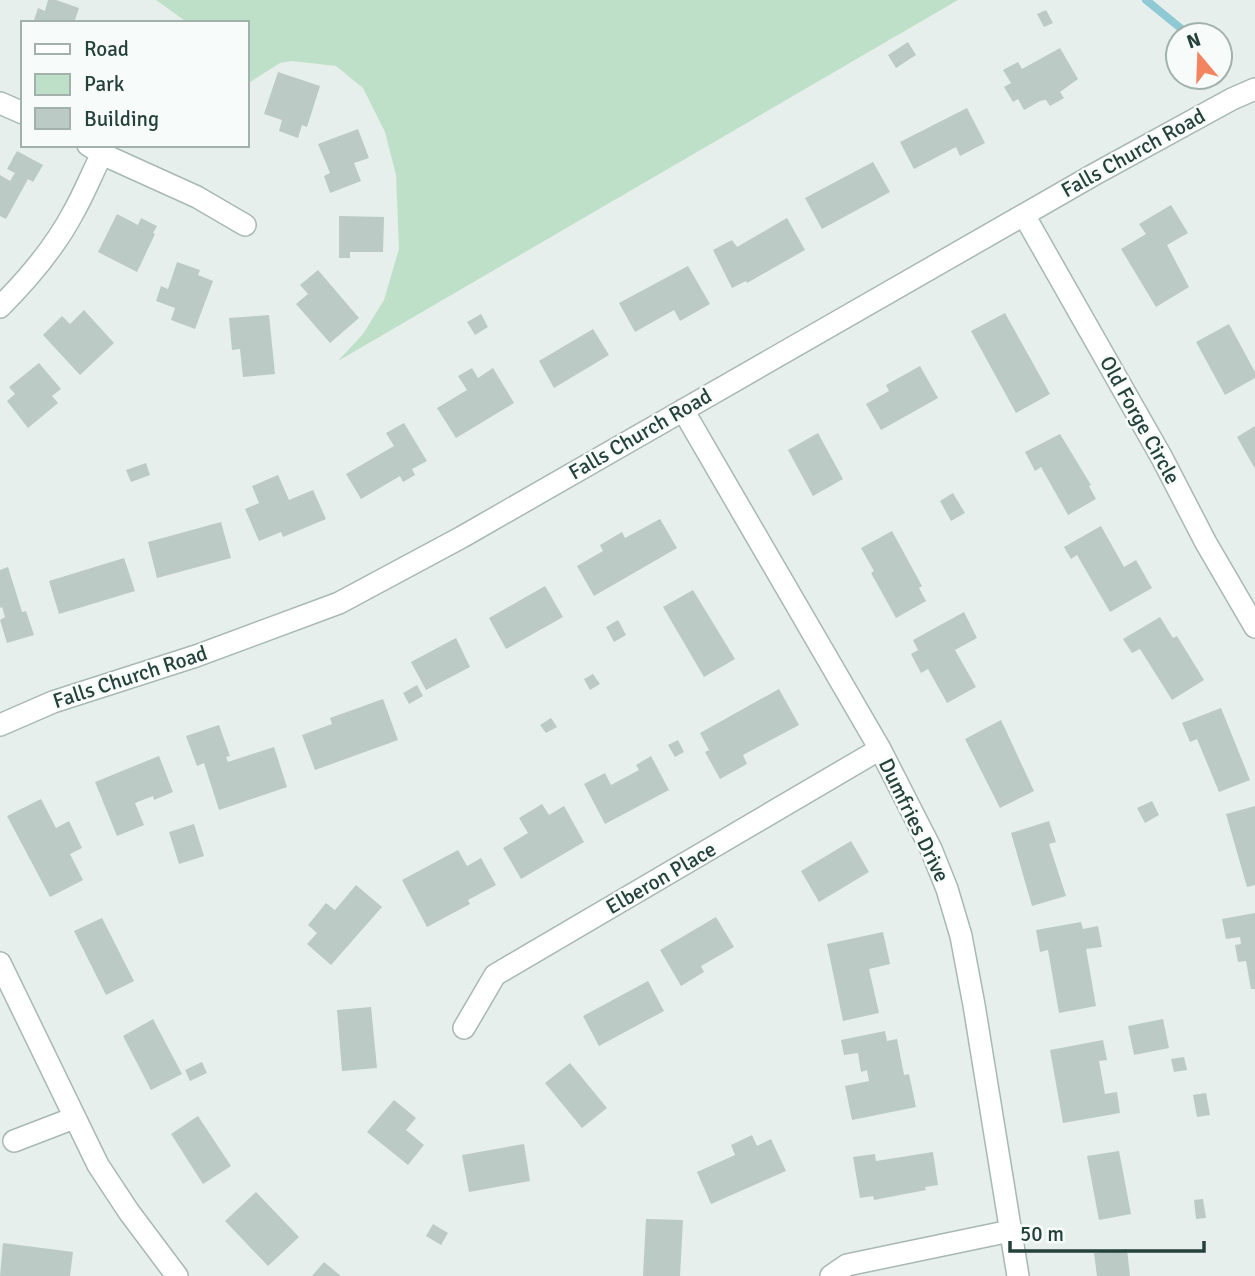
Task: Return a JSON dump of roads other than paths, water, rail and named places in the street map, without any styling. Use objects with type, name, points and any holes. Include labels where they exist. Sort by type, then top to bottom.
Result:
[{"type":"street","name":"Falls Church Road","points":[[0,725],[53,702],[196,656],[339,603],[462,537],[1189,121],[1255,89]]},
{"type":"street","points":[[0,103],[21,112]]},
{"type":"street","points":[[0,307],[17,290],[72,215],[95,150],[197,197],[245,225]]},
{"type":"street","name":"Old Forge Circle","points":[[1024,215],[1255,627]]},
{"type":"street","name":"Dumfries Drive","points":[[683,410],[880,750],[932,849],[961,936],[1018,1276]]},
{"type":"street","name":"Elberon Place","points":[[464,1028],[495,975],[880,750]]},
{"type":"street","points":[[0,962],[99,1165],[129,1212],[177,1276]]},
{"type":"street","points":[[14,1141],[74,1118]]},
{"type":"street","points":[[831,1276],[847,1265],[1010,1231]]},
{"type":"waterway","points":[[1146,0],[1172,21]]}]
